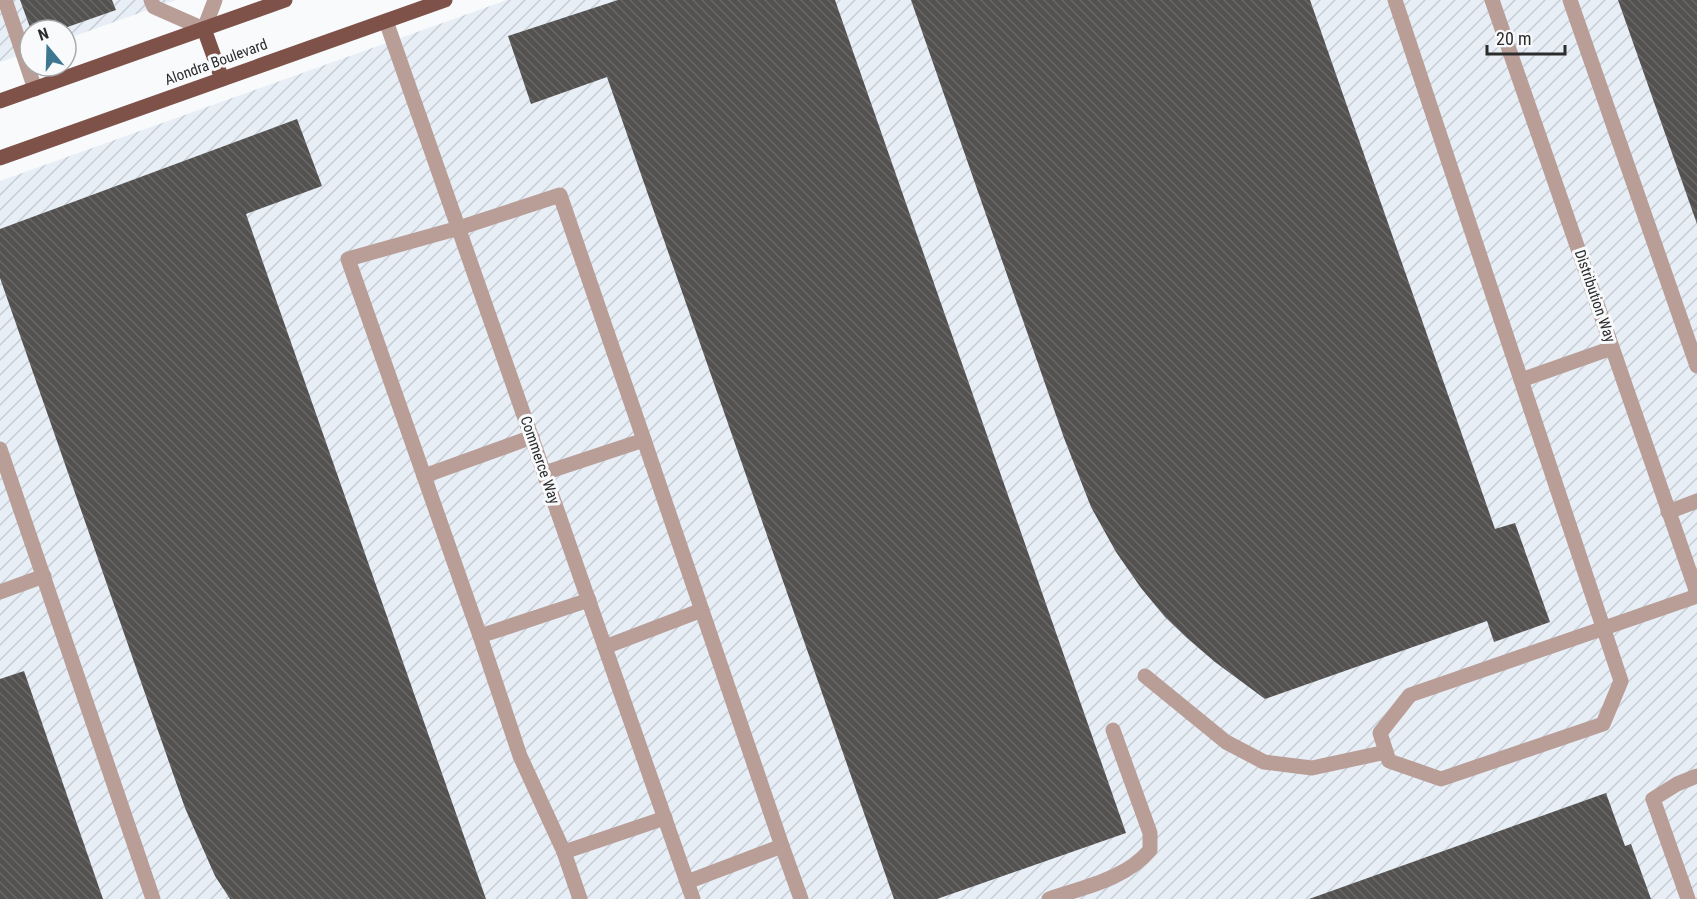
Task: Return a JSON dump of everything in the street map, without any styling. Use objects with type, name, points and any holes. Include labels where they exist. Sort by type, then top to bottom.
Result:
[{"type":"main road","points":[[0,101],[285,0]]},
{"type":"main road","name":"Alondra Boulevard","points":[[0,158],[445,0]]},
{"type":"main road","points":[[204,29],[222,79]]},
{"type":"street","points":[[4,0],[35,89]]},
{"type":"street","points":[[151,0],[154,7],[204,29],[214,0]]},
{"type":"street","points":[[1395,0],[1521,380],[1603,627],[1621,681],[1603,724],[1441,780],[1389,761],[1380,733],[1410,695],[1603,627],[1697,594]]},
{"type":"street","name":"Distribution Way","points":[[1492,0],[1697,594]]},
{"type":"street","points":[[1570,0],[1697,366]]},
{"type":"street","name":"Commerce Way","points":[[386,21],[693,899]]},
{"type":"street","points":[[580,899],[564,852],[520,756],[348,259],[459,228],[560,195],[801,899]]},
{"type":"street","points":[[1521,380],[1612,348]]},
{"type":"street","points":[[424,476],[532,437]]},
{"type":"street","points":[[544,473],[644,440]]},
{"type":"street","points":[[0,449],[153,899]]},
{"type":"street","points":[[1668,512],[1697,501]]},
{"type":"street","points":[[0,592],[44,576]]},
{"type":"street","points":[[480,636],[589,600]]},
{"type":"street","points":[[605,647],[702,610]]},
{"type":"street","points":[[1144,676],[1226,742],[1264,762],[1312,768],[1386,752]]},
{"type":"street","points":[[1049,899],[1125,872],[1150,850],[1149,833],[1113,730]]},
{"type":"street","points":[[1688,899],[1653,799],[1677,784],[1697,776]]},
{"type":"street","points":[[564,852],[665,818]]},
{"type":"street","points":[[687,882],[782,846]]},
{"type":"shaded area","points":[[0,0],[176,0],[78,35],[78,18],[18,18],[18,56],[0,62]]},
{"type":"shaded area","points":[[507,0],[1697,0],[1697,899],[0,899],[0,181]]},
{"type":"building","points":[[20,0],[112,0],[116,10],[78,23],[78,18],[27,18]]},
{"type":"building","points":[[618,0],[835,0],[1126,833],[937,899],[894,899],[607,77],[531,104],[508,36]]},
{"type":"building","points":[[911,0],[1310,0],[1495,529],[1515,523],[1550,622],[1494,642],[1487,621],[1265,699],[1215,662],[1165,617],[1116,552],[1091,507],[1064,438]]},
{"type":"building","points":[[1618,0],[1697,0],[1697,224]]},
{"type":"building","points":[[297,119],[322,186],[246,214],[486,899],[230,899],[215,876],[185,808],[0,278],[0,229]]},
{"type":"building","points":[[24,671],[103,899],[0,899],[0,679]]},
{"type":"building","points":[[1606,793],[1625,846],[1631,844],[1651,899],[1309,899]]}]
